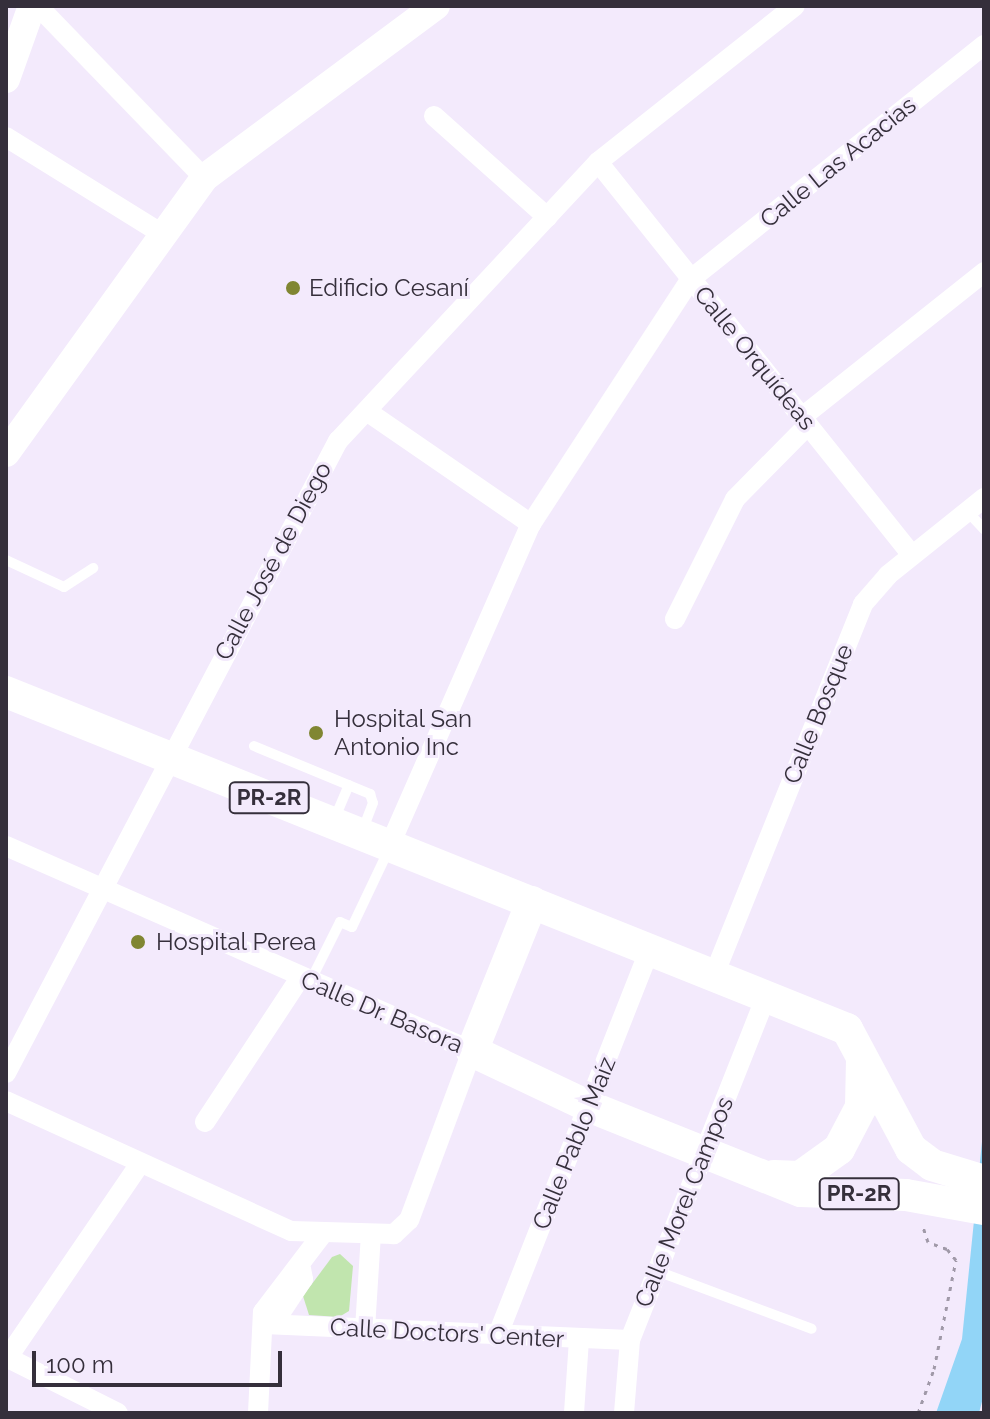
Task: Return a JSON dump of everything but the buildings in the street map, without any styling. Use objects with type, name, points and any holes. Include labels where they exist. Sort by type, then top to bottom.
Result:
[{"type":"main road","name":"PR-2R","points":[[6,692],[847,1029],[861,1047],[911,1149],[973,1193]]},
{"type":"main road","points":[[472,1051],[532,902]]},
{"type":"main road","points":[[758,1176],[800,1177],[839,1149],[861,1107],[861,1047]]},
{"type":"main road","name":"Calle Dr. Basora","points":[[472,1051],[588,1106],[758,1176]]},
{"type":"main road","name":"PR-2R","points":[[758,1176],[801,1191],[928,1199],[973,1193]]},
{"type":"street","points":[[6,79],[32,6]]},
{"type":"street","points":[[38,6],[204,178]]},
{"type":"street","points":[[6,453],[161,233],[204,178],[436,6]]},
{"type":"street","name":"Calle José de Diego","points":[[6,1073],[315,477],[338,441],[598,162],[795,6]]},
{"type":"street","name":"Calle Las Acacias","points":[[361,835],[531,524],[691,279],[984,45]]},
{"type":"street","points":[[434,116],[547,217]]},
{"type":"street","points":[[6,137],[161,233]]},
{"type":"street","name":"Calle Orquídeas","points":[[598,162],[911,554]]},
{"type":"street","points":[[675,619],[735,499],[805,421],[984,272]]},
{"type":"street","points":[[368,412],[531,524]]},
{"type":"street","name":"Calle Bosque","points":[[714,975],[863,604],[911,554],[984,498]]},
{"type":"street","name":"Calle Dr. Basora","points":[[6,846],[472,1051]]},
{"type":"street","name":"Calle Pablo Maíz","points":[[497,1337],[650,948]]},
{"type":"street","points":[[205,1122],[305,980]]},
{"type":"street","name":"Calle Morel Campos","points":[[624,1413],[630,1340],[766,996]]},
{"type":"street","points":[[6,1101],[139,1165],[282,1227],[321,1236],[394,1234],[409,1220],[472,1051]]},
{"type":"street","points":[[118,1413],[7,1358],[139,1165]]},
{"type":"street","points":[[365,1329],[371,1234]]},
{"type":"street","points":[[258,1413],[268,1324],[303,1279],[301,1269],[321,1236]]},
{"type":"street","name":"Calle Doctors' Center","points":[[268,1324],[497,1337],[630,1340]]},
{"type":"street","points":[[574,1413],[579,1339]]},
{"type":"lane","points":[[967,511],[984,529]]},
{"type":"lane","points":[[6,560],[64,587],[93,568]]},
{"type":"lane","points":[[254,746],[373,797],[361,835],[352,927],[340,922],[305,980]]},
{"type":"lane","points":[[349,785],[361,835]]},
{"type":"lane","points":[[657,1271],[812,1329]]},
{"type":"path","points":[[918,1413],[934,1369],[956,1260],[947,1249],[928,1242],[921,1230],[928,1199]]},
{"type":"green space","points":[[340,1254],[353,1266],[349,1311],[339,1317],[309,1315],[303,1296],[332,1257]]},
{"type":"water","points":[[984,1122],[984,1394],[979,1413],[936,1413],[962,1339]]},
{"type":"place","name":"Edificio Cesaní","points":[[293,288]]},
{"type":"place","name":"Hospital San Antonio Inc","points":[[316,733]]},
{"type":"place","name":"Hospital Perea","points":[[138,942]]}]
